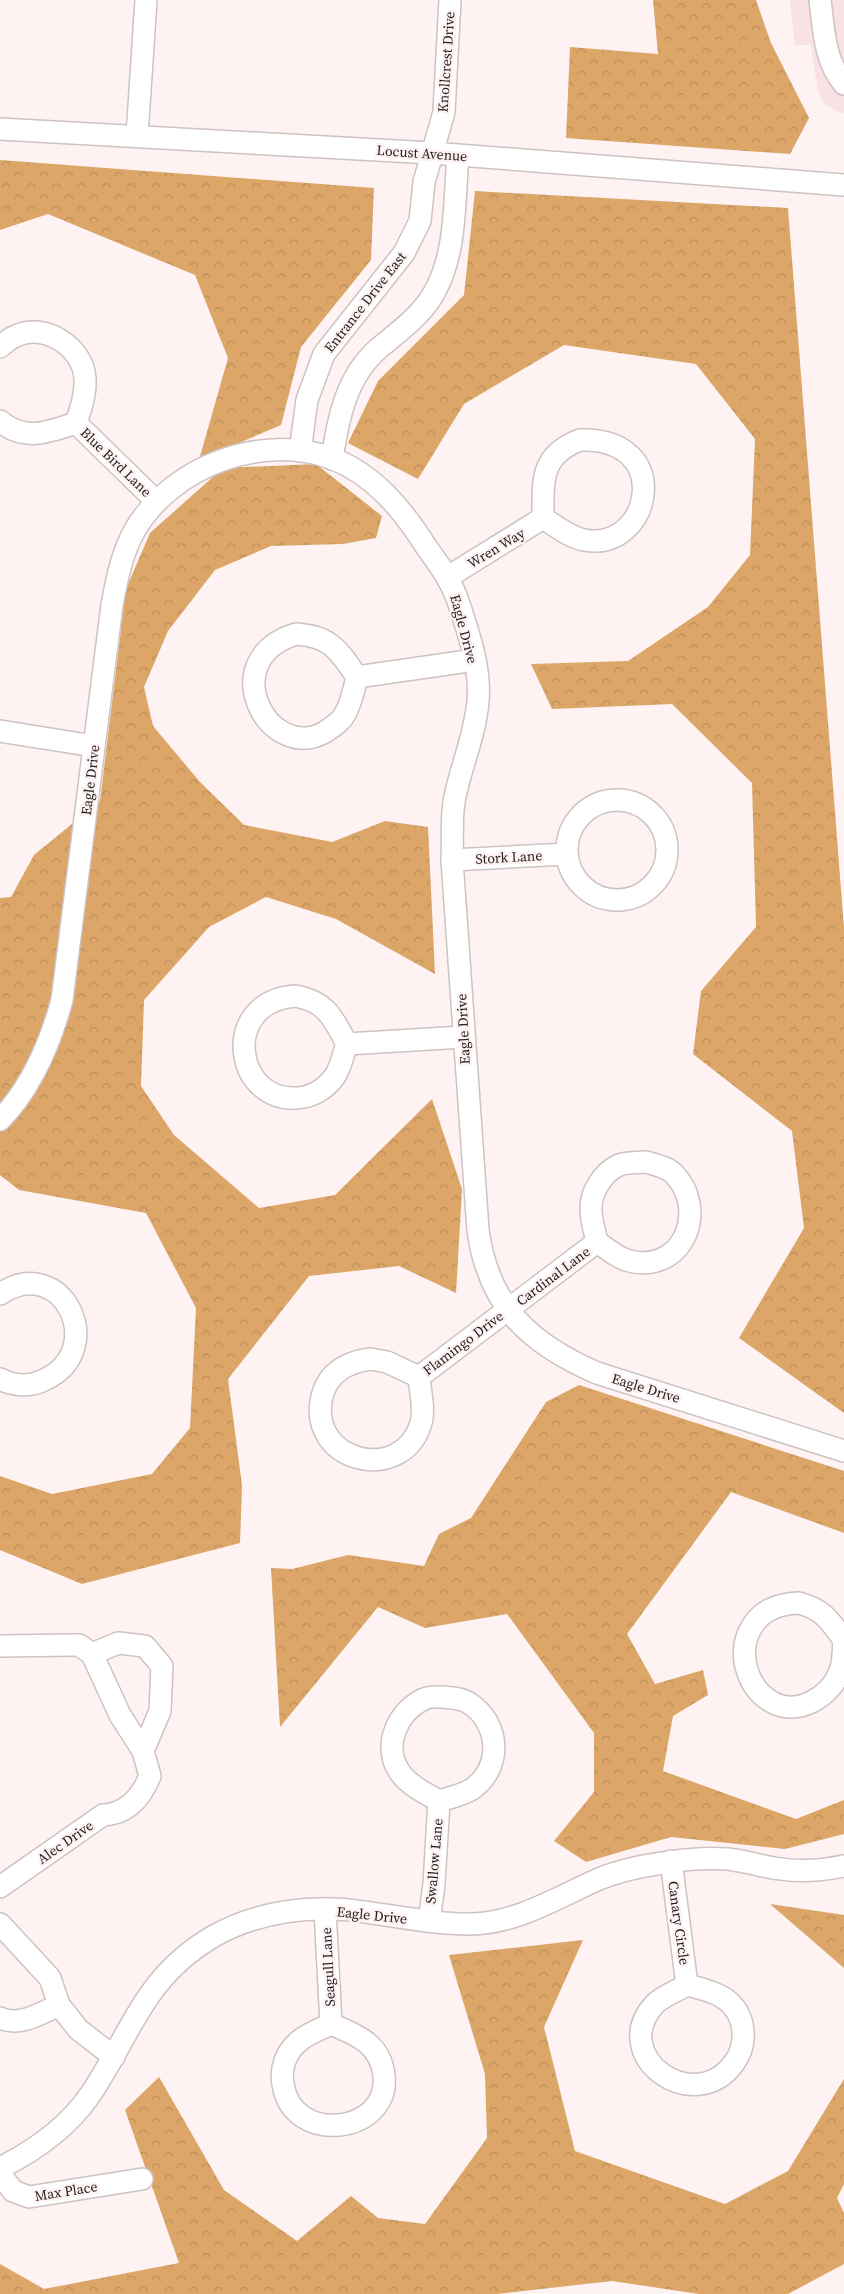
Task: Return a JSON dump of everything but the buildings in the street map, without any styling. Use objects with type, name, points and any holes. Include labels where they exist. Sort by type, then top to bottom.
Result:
[{"type":"street","points":[[137,136],[146,0]]},
{"type":"street","name":"Knollcrest Drive","points":[[432,154],[444,112],[450,0]]},
{"type":"street","points":[[820,0],[827,56],[835,73],[844,84]]},
{"type":"street","name":"Locust Avenue","points":[[0,129],[432,154],[844,185]]},
{"type":"street","name":"Entrance Drive East","points":[[300,451],[307,400],[317,369],[330,346],[404,253],[416,231],[420,221],[424,182],[432,154]]},
{"type":"street","points":[[332,458],[337,428],[345,399],[353,380],[376,350],[407,326],[427,303],[442,276],[450,247],[458,156]]},
{"type":"street","name":"Blue Bird Lane","points":[[0,347],[17,335],[39,333],[62,340],[74,349],[82,362],[85,376],[85,392],[76,423]]},
{"type":"street","name":"Blue Bird Lane","points":[[0,421],[13,430],[28,434],[41,434],[76,423]]},
{"type":"street","name":"Blue Bird Lane","points":[[76,423],[156,501]]},
{"type":"street","points":[[580,440],[598,440],[623,448],[634,459],[642,475],[645,492],[641,508],[625,529],[614,536],[596,540],[584,540],[569,535],[543,518],[543,478],[547,466],[567,445],[580,440]]},
{"type":"street","name":"Eagle Drive","points":[[0,1120],[21,1094],[42,1060],[62,1000],[118,570],[136,529],[156,501],[199,470],[223,459],[249,453],[300,451],[332,458],[377,486],[397,504],[448,577],[459,603],[475,660],[478,700],[473,732],[453,804],[452,860],[463,1037],[482,1258],[492,1286],[508,1310],[529,1332],[556,1354],[597,1373],[844,1451]]},
{"type":"street","name":"Wren Way","points":[[448,577],[543,518]]},
{"type":"street","points":[[296,634],[322,638],[336,648],[357,677],[345,714],[334,726],[320,734],[304,737],[283,733],[270,724],[260,710],[254,690],[254,677],[261,658],[273,644],[296,634]]},
{"type":"street","points":[[357,677],[475,660]]},
{"type":"street","points":[[0,731],[94,746]]},
{"type":"street","points":[[616,798],[644,806],[659,822],[666,838],[666,857],[661,873],[637,897],[623,900],[613,900],[597,896],[586,889],[579,883],[566,854],[575,823],[588,808],[601,801],[616,798]]},
{"type":"street","name":"Stork Lane","points":[[452,860],[566,854]]},
{"type":"street","points":[[296,996],[320,1004],[332,1015],[347,1044],[336,1075],[329,1083],[308,1096],[293,1099],[283,1098],[264,1088],[244,1062],[243,1050],[247,1027],[253,1015],[266,1004],[283,997],[296,996]]},
{"type":"street","points":[[347,1044],[463,1037]]},
{"type":"street","name":"Cardinal Lane","points":[[646,1162],[664,1167],[675,1174],[684,1190],[690,1210],[686,1238],[674,1252],[663,1258],[647,1262],[634,1262],[620,1258],[598,1242],[590,1210],[592,1198],[598,1184],[607,1173],[617,1166],[626,1163],[646,1162]]},
{"type":"street","name":"Cardinal Lane","points":[[508,1310],[598,1242]]},
{"type":"street","points":[[0,1294],[9,1287],[25,1284],[41,1285],[55,1291],[63,1297],[70,1310],[75,1322],[75,1334],[74,1350],[68,1364],[54,1376],[26,1385],[0,1379]]},
{"type":"street","name":"Flamingo Drive","points":[[419,1377],[508,1310]]},
{"type":"street","name":"Flamingo Drive","points":[[370,1359],[387,1362],[419,1377],[421,1423],[415,1437],[405,1449],[392,1457],[371,1460],[355,1458],[338,1448],[328,1437],[320,1421],[320,1406],[326,1386],[338,1370],[355,1361],[370,1359]]},
{"type":"street","points":[[799,1603],[814,1608],[827,1617],[844,1640],[841,1668],[838,1677],[828,1690],[806,1704],[790,1706],[772,1703],[752,1684],[748,1674],[743,1654],[746,1638],[752,1624],[767,1610],[782,1604],[799,1603]]},
{"type":"street","points":[[0,1646],[72,1645],[79,1646],[92,1654],[118,1643],[146,1646],[162,1666],[160,1711],[143,1751]]},
{"type":"street","name":"Alec Drive","points":[[0,1887],[103,1815],[118,1814],[141,1794],[150,1776],[143,1751],[120,1715],[92,1654]]},
{"type":"street","name":"Swallow Lane","points":[[443,1697],[468,1702],[479,1711],[494,1739],[495,1748],[492,1764],[484,1778],[472,1789],[439,1801],[407,1782],[398,1770],[393,1755],[392,1739],[399,1720],[407,1710],[426,1698],[443,1697]]},
{"type":"street","name":"Swallow Lane","points":[[429,1921],[434,1884],[439,1801]]},
{"type":"street","name":"Eagle Drive","points":[[0,2168],[34,2149],[64,2124],[88,2098],[114,2057],[136,2013],[148,1994],[172,1967],[197,1946],[231,1927],[272,1914],[325,1910],[364,1912],[429,1921],[473,1924],[516,1915],[550,1904],[621,1871],[671,1861],[727,1859],[790,1870],[844,1866]]},
{"type":"street","name":"Canary Circle","points":[[671,1861],[687,1985]]},
{"type":"street","name":"Seagull Lane","points":[[325,1910],[331,2024]]},
{"type":"street","points":[[0,1924],[50,1978],[59,2005],[79,2030],[114,2057]]},
{"type":"street","name":"Canary Circle","points":[[687,1985],[716,1992],[730,2002],[740,2017],[744,2034],[738,2057],[729,2070],[708,2083],[697,2085],[682,2084],[656,2071],[646,2057],[642,2045],[643,2029],[648,2014],[655,2004],[687,1985]]},
{"type":"street","points":[[0,2018],[12,2021],[33,2018],[59,2005]]},
{"type":"street","name":"Seagull Lane","points":[[331,2024],[362,2037],[370,2043],[378,2053],[384,2068],[385,2081],[380,2100],[364,2116],[344,2125],[328,2126],[313,2123],[291,2107],[284,2092],[282,2078],[287,2056],[298,2042],[331,2024]]},
{"type":"street","name":"Max Place","points":[[0,2174],[13,2191],[29,2197],[142,2179]]},
{"type":"shaded area","points":[[790,0],[844,0],[844,113],[838,112],[825,104],[818,92],[811,45],[795,45]]},
{"type":"green space","points":[[653,0],[756,0],[771,43],[809,118],[790,154],[566,138],[570,47],[658,54]]},
{"type":"green space","points":[[0,160],[374,188],[371,260],[301,347],[281,425],[199,460],[228,358],[195,275],[48,214],[0,230]]},
{"type":"green space","points":[[475,191],[788,208],[844,928],[844,1413],[739,1338],[804,1228],[792,1131],[693,1054],[701,991],[756,927],[752,783],[672,704],[552,709],[531,664],[628,661],[708,607],[750,555],[755,439],[696,364],[564,345],[464,404],[418,479],[348,443],[378,381],[464,295]]},
{"type":"green space","points":[[316,464],[382,516],[376,538],[343,544],[271,546],[215,570],[168,631],[144,687],[153,726],[200,782],[244,825],[332,842],[385,821],[428,827],[435,974],[336,919],[266,897],[209,927],[144,1000],[141,1086],[174,1135],[259,1208],[335,1195],[432,1099],[462,1189],[456,1293],[399,1266],[309,1276],[228,1379],[242,1485],[240,1543],[82,1584],[0,1550],[0,1476],[52,1494],[152,1474],[190,1428],[196,1308],[146,1213],[19,1190],[0,1175],[0,898],[11,897],[34,855],[100,801],[126,589],[150,533],[223,468]]},
{"type":"green space","points":[[579,1385],[844,1471],[844,1533],[731,1492],[627,1634],[655,1684],[703,1670],[708,1695],[673,1716],[663,1771],[796,1819],[844,1800],[844,1834],[785,1849],[671,1837],[586,1862],[554,1841],[594,1792],[594,1733],[507,1614],[425,1628],[378,1607],[280,1727],[271,1568],[292,1569],[348,1555],[424,1566],[439,1534],[471,1518],[546,1402]]},
{"type":"green space","points":[[770,1904],[844,1915],[844,1968]]},
{"type":"green space","points":[[583,1940],[544,2027],[575,2151],[725,2204],[788,2171],[844,2079],[844,2184],[837,2198],[844,2213],[844,2264],[788,2294],[699,2294],[612,2281],[497,2294],[0,2294],[0,2264],[44,2289],[179,2263],[125,2110],[159,2077],[224,2190],[297,2241],[351,2196],[378,2218],[425,2224],[487,2138],[485,2074],[449,1955]]}]
